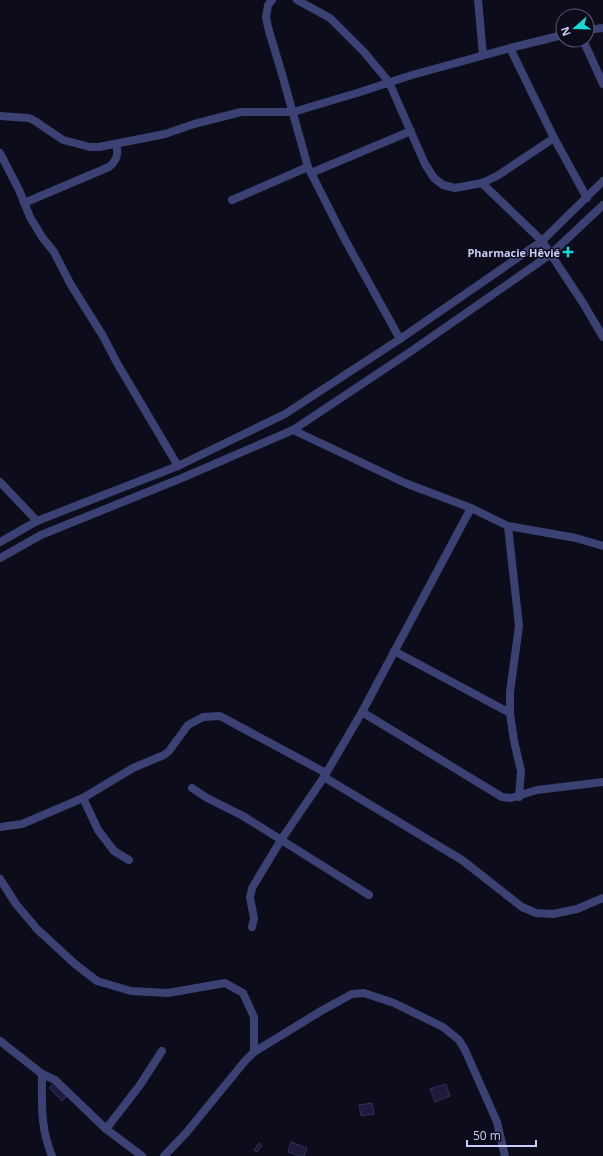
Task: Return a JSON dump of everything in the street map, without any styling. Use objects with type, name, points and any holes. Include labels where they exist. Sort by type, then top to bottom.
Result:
[{"type":"street","points":[[272,0],[268,5],[266,18],[309,170],[342,236],[400,339]]},
{"type":"street","points":[[297,0],[330,18],[364,52],[389,82],[425,164],[434,178],[443,184],[455,188],[482,183],[497,176],[554,138]]},
{"type":"street","points":[[478,0],[483,55]]},
{"type":"street","points":[[0,116],[28,118],[63,140],[90,147],[99,147],[165,134],[194,124],[241,112],[293,112],[483,55],[555,37]]},
{"type":"street","points":[[510,48],[554,138],[587,198]]},
{"type":"street","points":[[587,48],[603,84]]},
{"type":"street","points":[[232,200],[411,131]]},
{"type":"street","points":[[24,203],[109,167],[115,162],[118,156],[116,144]]},
{"type":"street","points":[[0,153],[7,165],[30,217],[42,237],[54,252],[71,285],[103,336],[117,363],[178,466]]},
{"type":"street","points":[[0,542],[37,521],[178,466],[285,414],[400,339],[542,241],[603,181]]},
{"type":"street","points":[[482,183],[542,241],[583,303],[603,337]]},
{"type":"street","points":[[0,558],[41,535],[182,478],[293,430],[410,352],[551,254],[603,205]]},
{"type":"street","points":[[293,430],[405,483],[471,508],[508,526],[576,538],[603,546]]},
{"type":"street","points":[[0,482],[37,521]]},
{"type":"street","points":[[252,927],[254,918],[250,898],[252,888],[281,840],[325,775],[362,712],[471,508]]},
{"type":"street","points":[[508,526],[519,626],[510,692],[510,713],[514,741],[521,771],[519,797]]},
{"type":"street","points":[[394,651],[510,713]]},
{"type":"street","points":[[362,712],[502,796],[511,798],[519,797],[537,790],[603,782]]},
{"type":"street","points":[[0,827],[22,824],[82,798],[133,768],[164,755],[169,751],[188,725],[203,717],[220,716],[325,775],[462,860],[522,907],[536,913],[552,914],[577,909],[603,898]]},
{"type":"street","points":[[192,788],[281,840],[369,895]]},
{"type":"street","points":[[82,798],[98,830],[114,851],[129,860]]},
{"type":"street","points":[[0,879],[16,904],[37,929],[75,964],[97,981],[131,991],[168,993],[225,983],[243,993],[254,1017],[254,1052]]},
{"type":"street","points":[[164,1156],[186,1133],[254,1052],[352,994],[364,992],[394,1003],[443,1027],[459,1040],[466,1050],[497,1122],[505,1156]]},
{"type":"street","points":[[0,1042],[42,1074],[54,1080],[106,1129],[142,1156]]},
{"type":"street","points":[[106,1129],[140,1085],[162,1051]]},
{"type":"street","points":[[42,1074],[43,1124],[47,1143],[52,1156]]},
{"type":"building","points":[[55,1082],[68,1095],[62,1101],[49,1088]]},
{"type":"building","points":[[446,1084],[450,1096],[435,1102],[430,1089]]},
{"type":"building","points":[[372,1103],[374,1114],[361,1116],[359,1105]]},
{"type":"building","points":[[291,1142],[307,1148],[304,1156],[288,1152]]},
{"type":"building","points":[[259,1143],[262,1146],[257,1152],[254,1150]]},
{"type":"place","name":"Pharmacie Hêvié","points":[[568,252]]}]
